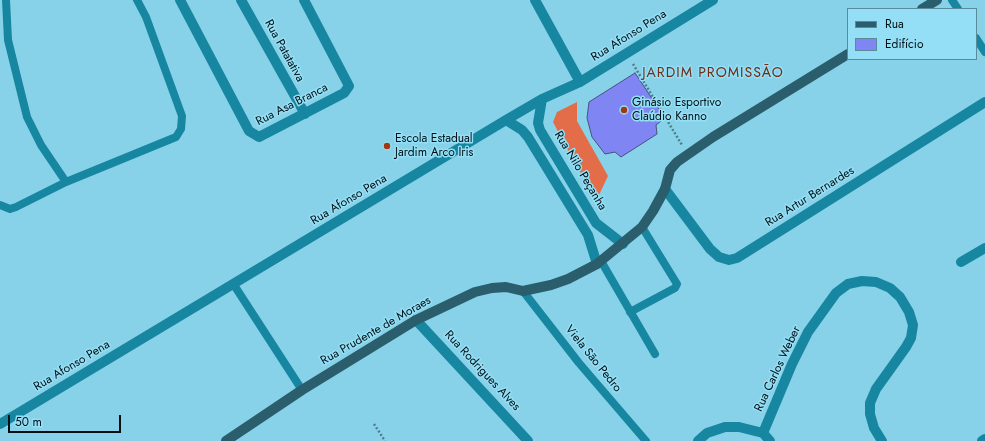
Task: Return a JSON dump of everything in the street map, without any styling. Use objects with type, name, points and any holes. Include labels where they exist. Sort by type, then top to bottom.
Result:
[{"type":"street","name":"Rua Asa Branca","points":[[180,0],[248,131],[259,137],[344,93],[349,86],[304,0]]},
{"type":"street","name":"Rua Patatativa","points":[[241,0],[305,114]]},
{"type":"street","points":[[535,0],[580,82]]},
{"type":"street","name":"Rua Afonso Pena","points":[[0,424],[234,285],[506,120],[542,99],[580,82],[713,0]]},
{"type":"street","points":[[924,8],[936,0]]},
{"type":"street","name":"Rua Prudente de Moraes","points":[[226,441],[302,390],[416,320],[475,292],[492,288],[506,287],[524,291],[568,279],[599,262],[642,227],[665,189],[670,170],[677,162],[687,154],[847,55]]},
{"type":"street","name":"Rua Nilo Peçanha","points":[[542,99],[538,123],[540,130],[596,223],[623,244]]},
{"type":"street","name":"Rua Artur Bernardes","points":[[665,189],[710,249],[720,257],[729,260],[737,258],[985,102]]},
{"type":"street","points":[[506,120],[522,130],[528,137],[588,235],[599,262]]},
{"type":"street","points":[[961,262],[985,248]]},
{"type":"street","name":"Rua Carlos Weber","points":[[763,433],[792,364],[808,332],[836,292],[848,284],[862,281],[876,282],[890,288],[900,297],[909,312],[913,325],[911,338],[876,389],[870,403],[870,414],[874,428],[882,441]]},
{"type":"street","name":"Rua Rodrigues Alves","points":[[416,320],[528,441]]},
{"type":"street","points":[[698,441],[707,432],[725,427],[739,427],[763,433],[770,441]]},
{"type":"lane","points":[[6,0],[8,40],[27,117],[41,145],[66,182]]},
{"type":"lane","points":[[0,205],[10,209],[16,207],[66,182],[168,142],[176,137],[181,129],[182,116],[146,17],[137,0]]},
{"type":"lane","points":[[977,40],[985,52]]},
{"type":"lane","points":[[630,312],[675,288],[677,284],[642,227]]},
{"type":"lane","points":[[599,262],[655,354]]},
{"type":"lane","points":[[234,285],[302,390]]},
{"type":"lane","name":"Viela São Pedro","points":[[524,291],[579,363],[646,441]]},
{"type":"path","points":[[627,53],[687,154]]},
{"type":"path","points":[[374,424],[385,441]]},
{"type":"shaded area","points":[[577,102],[577,121],[608,176],[598,197],[578,169],[553,122],[557,112]]},
{"type":"building","name":"Ginásio Esportivo Claúdio Kanno","points":[[635,73],[665,118],[656,125],[657,134],[621,157],[615,152],[605,154],[592,137],[587,118],[589,102]]},
{"type":"place","name":"Ginásio Esportivo Claúdio Kanno","points":[[624,110]]},
{"type":"place","name":"Escola Estadual Jardim Arco Iris","points":[[387,146]]},
{"type":"district","name":"JARDIM PROMISSÃO","points":[[713,74]]}]
